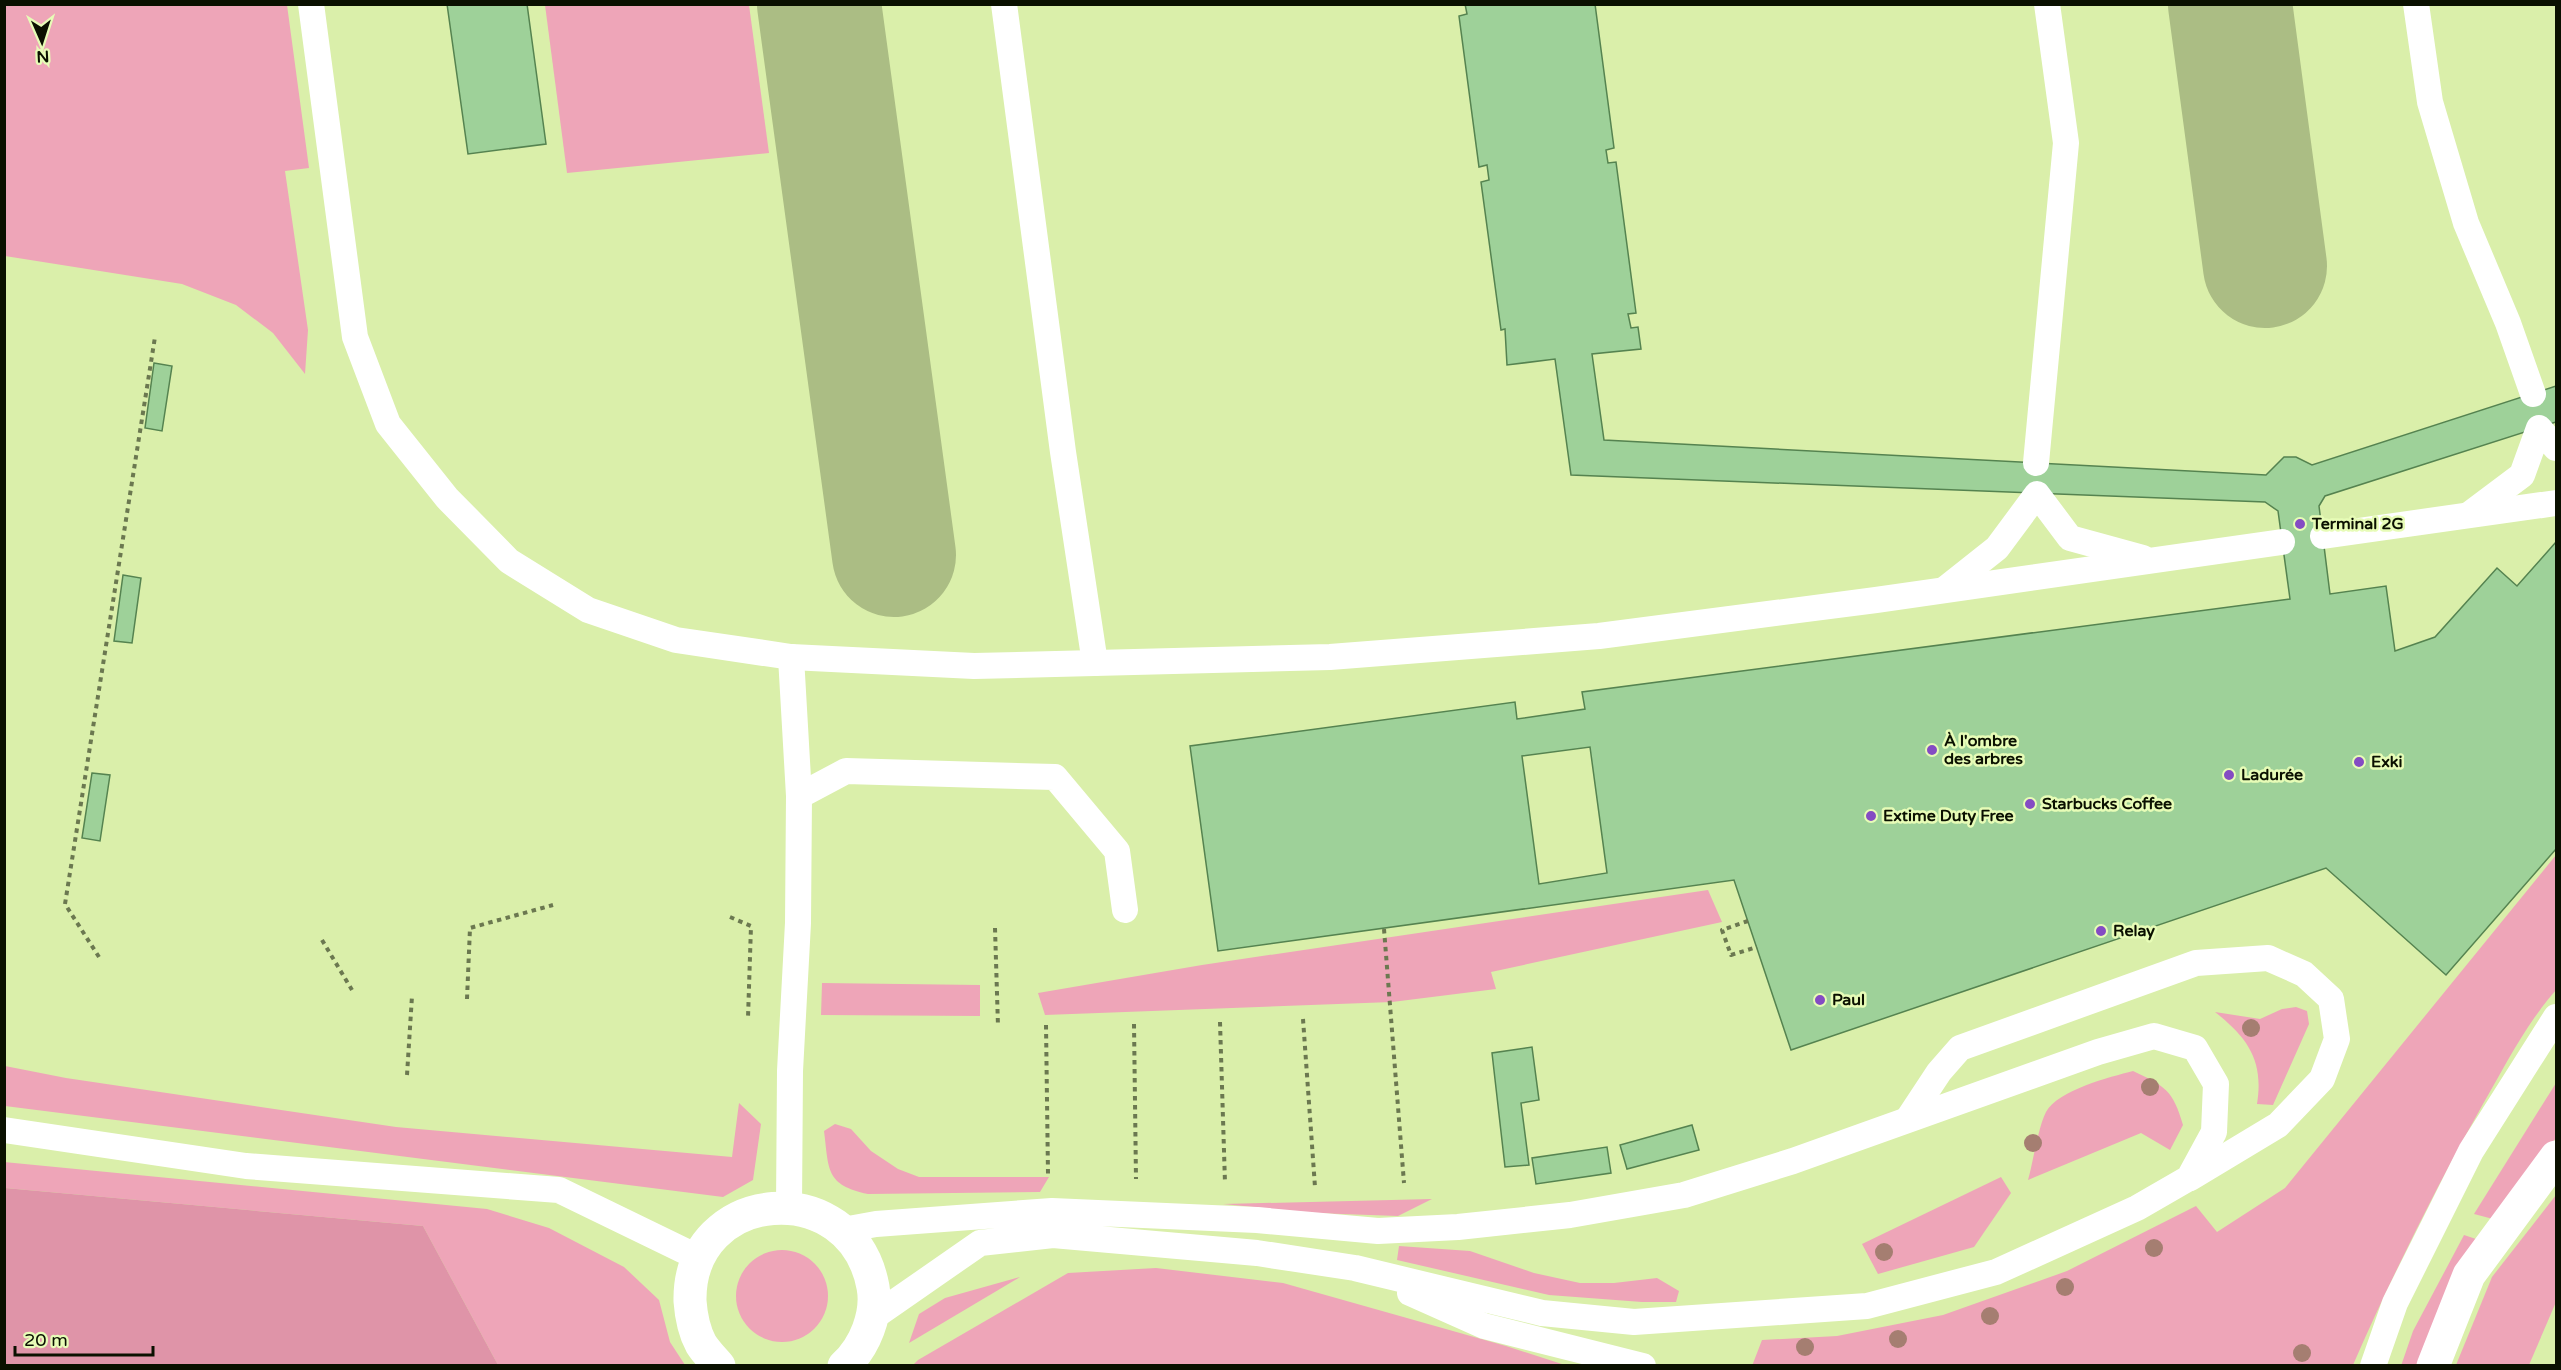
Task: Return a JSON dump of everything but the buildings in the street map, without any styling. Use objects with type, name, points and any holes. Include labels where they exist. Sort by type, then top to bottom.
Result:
[{"type":"street","points":[[2433,1365],[2469,1275],[2556,1156]]},
{"type":"street","points":[[719,1365],[701,1344],[691,1316],[690,1286],[699,1258],[714,1235],[736,1218],[761,1209],[789,1206],[818,1214],[843,1230],[859,1248],[869,1269],[874,1293],[872,1318],[863,1342],[844,1365]]},
{"type":"lane","points":[[311,4],[355,337],[387,424],[447,498],[509,561],[588,610],[676,640],[791,657],[974,666],[1330,657],[1599,636],[2282,542]]},
{"type":"lane","points":[[1004,4],[1063,452],[1095,663]]},
{"type":"lane","points":[[2036,463],[2066,143],[2047,4]]},
{"type":"lane","points":[[2416,4],[2430,102],[2466,223],[2508,322],[2533,394]]},
{"type":"lane","points":[[2467,516],[2522,475],[2539,428],[2556,448]]},
{"type":"lane","points":[[1944,590],[1997,548],[2037,494],[2070,538],[2153,561]]},
{"type":"lane","points":[[2323,536],[2556,503]]},
{"type":"lane","points":[[789,1206],[790,1071],[798,923],[799,796],[791,657]]},
{"type":"lane","points":[[799,796],[846,771],[1055,777],[1116,850],[1125,910]]},
{"type":"lane","points":[[872,1318],[980,1244],[1053,1235],[1257,1253],[1355,1268],[1542,1312],[1634,1322],[1867,1305],[1996,1272],[2137,1208],[2278,1125],[2322,1079],[2337,1039],[2331,999],[2304,974],[2268,958],[2196,963],[1960,1048],[1939,1072],[1908,1119]]},
{"type":"lane","points":[[2373,1365],[2394,1303],[2471,1151],[2556,1017]]},
{"type":"lane","points":[[843,1230],[876,1224],[1052,1211],[1257,1220],[1378,1231],[1458,1227],[1570,1215],[1684,1195],[1793,1161],[2098,1052],[2154,1036],[2195,1048],[2216,1084],[2214,1132],[2189,1178]]},
{"type":"lane","points":[[4,1130],[246,1166],[559,1190],[699,1258]]},
{"type":"lane","points":[[1355,1268],[1484,1326],[1642,1365]]},
{"type":"path","points":[[99,957],[65,904],[155,337]]},
{"type":"path","points":[[467,999],[470,928],[553,906]]},
{"type":"path","points":[[730,917],[751,926],[748,1018]]},
{"type":"path","points":[[1748,921],[1722,930],[1731,955],[1757,947]]},
{"type":"path","points":[[995,928],[998,1026]]},
{"type":"path","points":[[1384,929],[1404,1184]]},
{"type":"path","points":[[322,940],[352,990]]},
{"type":"path","points":[[407,1075],[412,996]]},
{"type":"path","points":[[1303,1019],[1315,1187]]},
{"type":"path","points":[[1220,1022],[1226,1191]]},
{"type":"path","points":[[1134,1024],[1136,1181]]},
{"type":"path","points":[[1046,1025],[1048,1161],[1052,1211]]},
{"type":"shaded area","points":[[4,5],[287,5],[309,168],[285,171],[308,330],[305,374],[273,333],[236,305],[182,284],[5,256]]},
{"type":"shaded area","points":[[545,5],[749,5],[769,153],[567,173]]},
{"type":"shaded area","points":[[2556,855],[2556,990],[2517,1045],[2465,1136],[2415,1233],[2353,1365],[1752,1366],[1762,1340],[1837,1336],[1943,1315],[2067,1271],[2196,1206],[2217,1232],[2285,1188]]},
{"type":"shaded area","points":[[1708,890],[1722,922],[1491,972],[1496,989],[1392,1002],[1045,1015],[1038,993],[1202,965]]},
{"type":"shaded area","points":[[822,983],[980,985],[980,1016],[821,1015]]},
{"type":"shaded area","points":[[2296,1007],[2307,1011],[2309,1024],[2273,1105],[2257,1104],[2258,1075],[2251,1052],[2236,1031],[2215,1012],[2260,1019],[2282,1009]]},
{"type":"shaded area","points":[[5,1066],[66,1078],[396,1127],[732,1157],[739,1103],[761,1124],[753,1180],[723,1197],[5,1106]]},
{"type":"shaded area","points":[[2133,1071],[2160,1085],[2171,1096],[2175,1104],[2183,1125],[2170,1150],[2141,1133],[2028,1180],[2041,1127],[2046,1112],[2052,1104],[2061,1097],[2085,1086]]},
{"type":"shaded area","points":[[2556,1083],[2556,1138],[2493,1219],[2474,1214]]},
{"type":"shaded area","points":[[835,1124],[851,1129],[871,1151],[898,1169],[919,1177],[1049,1177],[1040,1192],[868,1194],[844,1186],[836,1180],[832,1173],[824,1131]]},
{"type":"shaded area","points":[[4,1162],[487,1209],[549,1228],[624,1267],[659,1300],[670,1342],[685,1365],[498,1365],[423,1226],[5,1188]]},
{"type":"shaded area","points":[[2001,1177],[2011,1193],[1974,1247],[1878,1274],[1862,1244]]},
{"type":"shaded area","points":[[5,1188],[423,1226],[498,1365],[5,1365]]},
{"type":"shaded area","points":[[2556,1195],[2556,1302],[2529,1365],[2456,1365],[2492,1277]]},
{"type":"shaded area","points":[[1432,1199],[1398,1216],[1314,1213],[1223,1204]]},
{"type":"shaded area","points":[[2464,1235],[2479,1240],[2416,1365],[2401,1366],[2413,1331]]},
{"type":"shaded area","points":[[1399,1246],[1470,1251],[1534,1273],[1580,1283],[1614,1283],[1657,1278],[1679,1291],[1676,1302],[1642,1302],[1549,1295],[1397,1260]]},
{"type":"shaded area","points":[[782,1250],[800,1253],[815,1263],[825,1278],[828,1296],[825,1314],[815,1329],[800,1339],[782,1342],[764,1339],[749,1329],[739,1314],[736,1296],[739,1278],[749,1263],[764,1253]]},
{"type":"shaded area","points":[[1156,1268],[1283,1283],[1565,1365],[913,1365],[1068,1273]]},
{"type":"shaded area","points":[[1020,1277],[909,1343],[919,1314],[945,1298]]},
{"type":"taxiway","points":[[819,4],[894,555]]},
{"type":"taxiway","points":[[2230,4],[2265,266]]},
{"type":"place","name":"Terminal 2G","points":[[2300,524]]},
{"type":"place","name":"À l'ombre des arbres","points":[[1932,750]]},
{"type":"place","name":"Exki","points":[[2359,762]]},
{"type":"place","name":"Ladurée","points":[[2229,775]]},
{"type":"place","name":"Starbucks Coffee","points":[[2030,804]]},
{"type":"place","name":"Extime Duty Free","points":[[1871,816]]},
{"type":"place","name":"Relay","points":[[2101,931]]},
{"type":"place","name":"Paul","points":[[1820,1000]]}]
